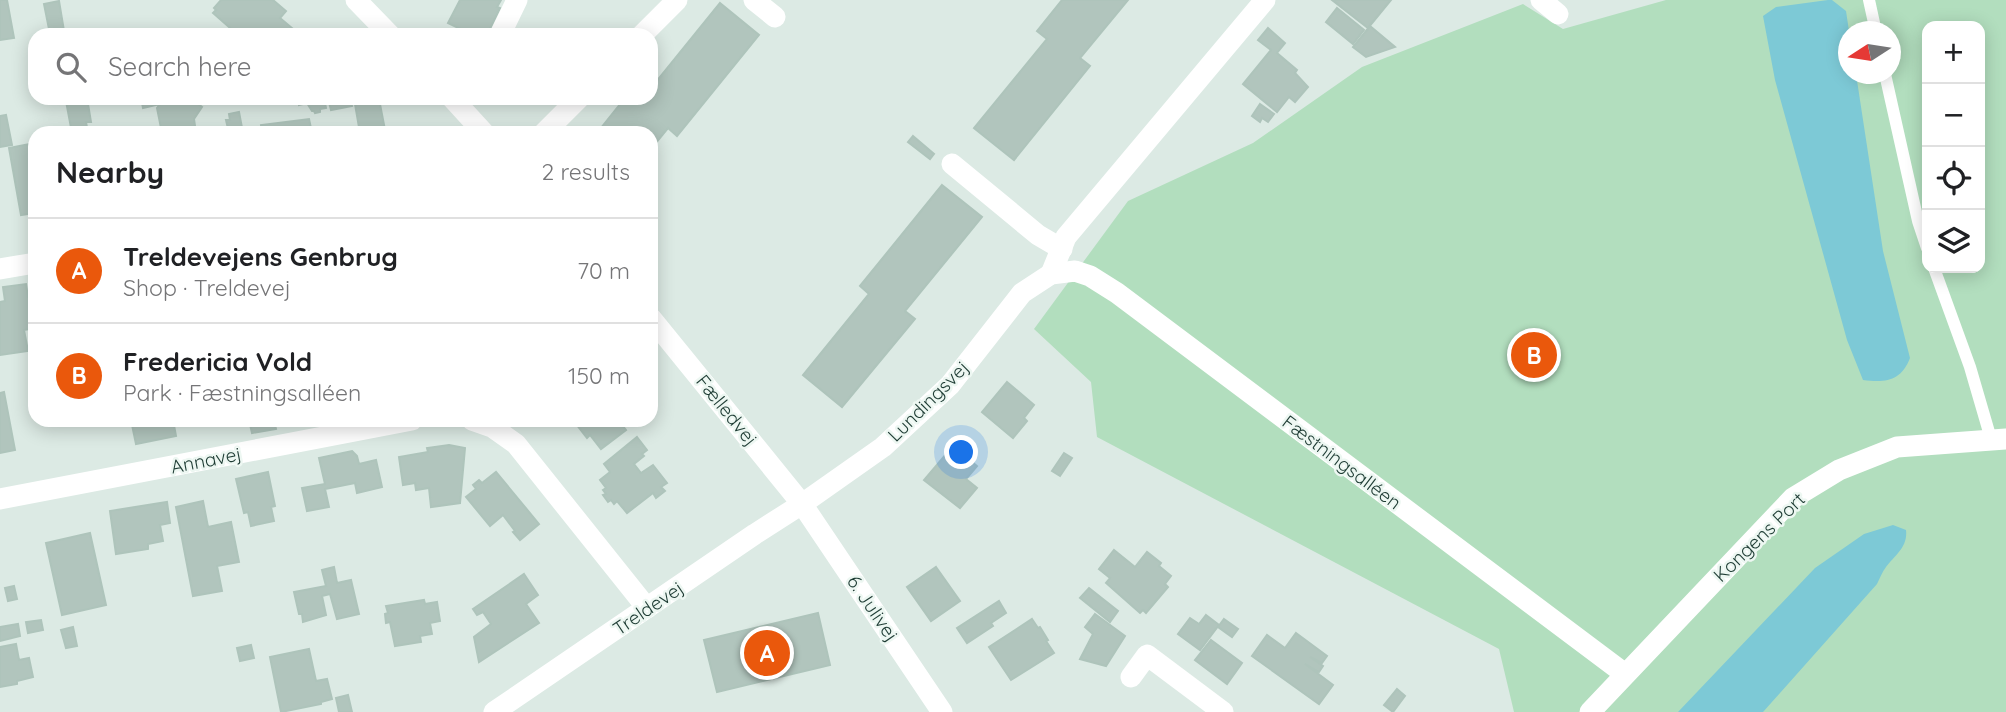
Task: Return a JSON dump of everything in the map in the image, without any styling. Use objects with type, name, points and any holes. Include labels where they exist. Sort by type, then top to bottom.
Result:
[{"type":"street","points":[[503,28],[517,0]]},
{"type":"street","points":[[649,28],[677,0]]},
{"type":"street","points":[[754,0],[775,17]]},
{"type":"street","points":[[1051,274],[1066,237],[1265,0]]},
{"type":"street","points":[[1541,0],[1558,14]]},
{"type":"street","points":[[361,2],[384,28]]},
{"type":"street","points":[[462,105],[479,126]]},
{"type":"street","points":[[551,126],[572,105]]},
{"type":"street","points":[[951,164],[1038,235],[1062,249]]},
{"type":"street","points":[[0,269],[28,264]]},
{"type":"street","name":"Fæstningsalléen","points":[[1051,274],[1075,271],[1090,276],[1117,293],[1625,674]]},
{"type":"street","name":"Lundingsvej","points":[[802,504],[883,447],[950,385],[1022,293],[1051,274]]},
{"type":"street","name":"Fælledvej","points":[[658,327],[802,504]]},
{"type":"street","name":"Annavej","points":[[0,499],[375,427]]},
{"type":"street","points":[[492,427],[516,444],[647,608]]},
{"type":"street","name":"Kongens Port","points":[[1590,712],[1793,498],[1839,470],[1897,447],[1998,439]]},
{"type":"street","name":"Treldevej","points":[[494,712],[802,504]]},
{"type":"street","name":"6. Julivej","points":[[802,504],[942,712]]},
{"type":"street","points":[[1131,677],[1147,655],[1223,712]]},
{"type":"lane","points":[[1869,0],[1874,21]]},
{"type":"lane","points":[[1887,84],[1922,233]]},
{"type":"lane","points":[[1936,273],[1998,439]]},
{"type":"green space","points":[[1666,0],[2006,0],[2006,712],[1514,712],[1499,649],[1097,437],[1091,382],[1034,329],[1128,201],[1253,143],[1362,67],[1523,4],[1563,29]]},
{"type":"water","points":[[1832,0],[1846,11],[1848,21],[1838,21],[1838,84],[1858,84],[1883,251],[1910,358],[1902,372],[1892,379],[1863,380],[1847,340],[1775,80],[1763,16],[1776,7]]},
{"type":"water","points":[[1893,525],[1906,530],[1905,541],[1877,584],[1763,712],[1678,712],[1815,568],[1864,534]]},
{"type":"building","points":[[0,0],[7,0],[14,38],[0,40]]},
{"type":"building","points":[[221,0],[273,0],[286,11],[280,18],[292,28],[230,28],[213,13],[216,10],[214,8]]},
{"type":"building","points":[[460,0],[501,0],[490,28],[458,28],[448,23]]},
{"type":"building","points":[[1062,0],[1128,0],[1080,58],[1090,66],[1014,160],[974,128],[1047,39],[1037,31]]},
{"type":"building","points":[[1332,0],[1391,0],[1368,28]]},
{"type":"building","points":[[59,1],[64,28],[49,28],[44,4]]},
{"type":"building","points":[[720,3],[759,35],[677,136],[668,128],[658,140],[658,126],[603,126],[619,105],[658,105],[658,79]]},
{"type":"building","points":[[1337,8],[1364,30],[1353,44],[1326,22]]},
{"type":"building","points":[[1370,26],[1395,47],[1366,57],[1353,47]]},
{"type":"building","points":[[1268,28],[1285,43],[1277,53],[1297,70],[1295,73],[1308,87],[1295,102],[1289,97],[1277,112],[1243,84],[1271,50],[1258,40]]},
{"type":"building","points":[[1260,104],[1274,114],[1268,122],[1262,118],[1260,122],[1252,116]]},
{"type":"building","points":[[67,105],[88,105],[91,122],[86,122],[87,126],[71,126]]},
{"type":"building","points":[[159,105],[202,107],[194,119],[195,126],[161,126],[157,108]]},
{"type":"building","points":[[308,105],[325,105],[326,108],[320,109],[320,112],[312,111]]},
{"type":"building","points":[[330,105],[352,106],[331,110]]},
{"type":"building","points":[[355,105],[380,105],[384,126],[359,126]]},
{"type":"building","points":[[239,112],[242,126],[227,126],[226,120],[230,120],[229,114]]},
{"type":"building","points":[[6,115],[12,145],[0,147],[0,116]]},
{"type":"building","points":[[309,119],[310,126],[261,126]]},
{"type":"building","points":[[913,136],[934,154],[930,159],[908,142]]},
{"type":"building","points":[[28,144],[28,214],[21,215],[9,148]]},
{"type":"building","points":[[942,185],[982,217],[905,311],[915,319],[842,407],[803,375],[869,294],[860,286]]},
{"type":"building","points":[[26,284],[28,329],[24,330],[28,351],[0,355],[0,302],[5,301],[3,287]]},
{"type":"building","points":[[1007,382],[1034,405],[1024,418],[1027,421],[1013,438],[982,412]]},
{"type":"building","points":[[4,392],[15,450],[0,453],[0,393]]},
{"type":"building","points":[[132,427],[174,427],[176,436],[136,444]]},
{"type":"building","points":[[251,427],[276,429],[252,433]]},
{"type":"building","points":[[578,427],[624,427],[626,430],[601,449],[590,435],[587,438]]},
{"type":"building","points":[[637,437],[647,450],[634,464],[641,473],[653,465],[667,483],[661,487],[665,491],[656,498],[653,493],[627,513],[617,501],[614,504],[611,500],[608,502],[603,495],[606,494],[603,490],[606,488],[600,480],[610,472],[604,464]]},
{"type":"building","points":[[449,445],[465,448],[460,503],[431,507],[429,488],[416,490],[415,483],[403,485],[399,457],[428,452],[427,448]]},
{"type":"building","points":[[953,446],[977,466],[966,479],[977,488],[960,508],[924,480]]},
{"type":"building","points":[[352,451],[359,464],[376,460],[382,487],[357,493],[355,483],[325,489],[329,507],[307,511],[302,488],[325,484],[319,458]]},
{"type":"building","points":[[1064,453],[1072,458],[1060,476],[1052,471]]},
{"type":"building","points":[[268,472],[275,506],[271,507],[274,521],[251,526],[248,512],[244,513],[236,479]]},
{"type":"building","points":[[496,472],[539,524],[520,540],[503,515],[490,526],[466,497],[476,489],[473,485],[479,480],[482,483]]},
{"type":"building","points":[[203,501],[208,527],[231,522],[239,562],[217,566],[222,591],[193,596],[176,507]]},
{"type":"building","points":[[167,502],[170,523],[160,525],[163,541],[148,544],[148,549],[116,554],[110,511]]},
{"type":"building","points":[[90,533],[106,605],[62,615],[46,543]]},
{"type":"building","points":[[1114,550],[1135,567],[1147,552],[1161,563],[1159,566],[1171,576],[1165,584],[1168,587],[1146,613],[1143,610],[1140,613],[1106,583],[1110,578],[1099,569]]},
{"type":"building","points":[[334,567],[337,583],[351,580],[359,614],[337,619],[330,594],[322,596],[326,615],[303,622],[294,592],[326,586],[322,570]]},
{"type":"building","points":[[936,567],[960,601],[931,621],[907,587]]},
{"type":"building","points":[[524,574],[538,595],[526,604],[539,623],[479,662],[474,637],[491,624],[483,612],[477,615],[473,609]]},
{"type":"building","points":[[14,586],[17,599],[8,601],[5,588]]},
{"type":"building","points":[[1089,588],[1118,611],[1110,622],[1080,598]]},
{"type":"building","points":[[424,600],[425,604],[437,602],[440,621],[430,623],[432,634],[420,636],[421,642],[395,646],[390,622],[386,623],[386,606]]},
{"type":"building","points":[[999,601],[1006,613],[991,623],[993,626],[967,643],[957,628]]},
{"type":"building","points":[[818,613],[830,665],[717,692],[704,640]]},
{"type":"building","points":[[1095,614],[1125,636],[1106,666],[1080,659],[1093,634],[1085,627]]},
{"type":"building","points":[[1206,615],[1219,625],[1200,650],[1178,634],[1190,618],[1199,624]]},
{"type":"building","points":[[1032,619],[1038,628],[1040,627],[1054,653],[1011,680],[989,647]]},
{"type":"building","points":[[1224,619],[1238,629],[1232,637],[1218,627]]},
{"type":"building","points":[[41,620],[43,630],[28,633],[26,622]]},
{"type":"building","points":[[18,624],[20,636],[0,641],[0,627]]},
{"type":"building","points":[[73,627],[77,646],[66,648],[61,630]]},
{"type":"building","points":[[1296,633],[1327,656],[1322,663],[1310,657],[1323,666],[1319,672],[1305,664],[1333,685],[1319,704],[1252,656],[1267,635],[1285,648]]},
{"type":"building","points":[[1211,640],[1242,663],[1227,684],[1195,660]]},
{"type":"building","points":[[16,644],[19,660],[29,658],[33,677],[0,687],[0,647]]},
{"type":"building","points":[[251,645],[254,658],[240,661],[237,648]]},
{"type":"building","points":[[309,649],[316,681],[327,679],[332,699],[321,704],[281,712],[270,657]]},
{"type":"building","points":[[1397,689],[1405,696],[1393,712],[1384,705]]},
{"type":"building","points":[[348,695],[352,712],[339,712],[336,698]]},
{"type":"place","name":"Fredericia Vold","points":[[1534,355]]},
{"type":"place","name":"Treldevejens Genbrug","points":[[767,653]]}]
